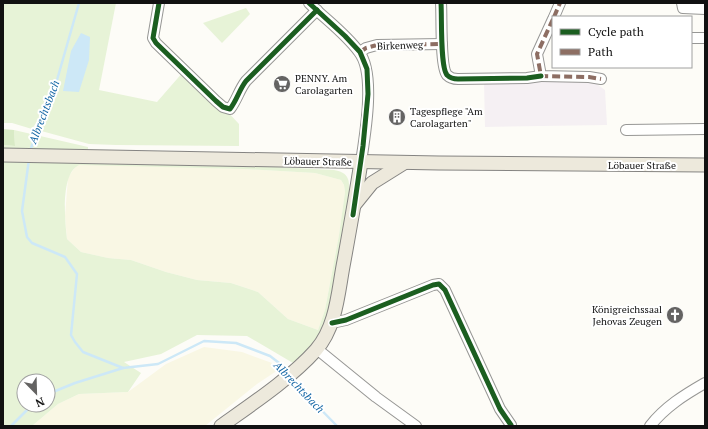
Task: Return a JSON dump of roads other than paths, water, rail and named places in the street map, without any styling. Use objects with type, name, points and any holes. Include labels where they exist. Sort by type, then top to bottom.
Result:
[{"type":"main road","name":"Löbauer Straße","points":[[3,155],[405,163],[705,165]]},
{"type":"main road","points":[[221,426],[296,369],[317,349],[325,337],[332,323],[355,204],[361,162]]},
{"type":"main road","points":[[355,204],[372,183],[405,163]]},
{"type":"street","points":[[159,3],[153,38],[156,43],[216,101],[223,107],[230,108],[235,103],[240,89],[246,81],[317,10]]},
{"type":"street","points":[[309,3],[360,52],[368,69],[369,86],[361,162]]},
{"type":"street","points":[[441,3],[444,70],[446,74],[454,79],[527,78],[541,76],[590,77],[601,79]]},
{"type":"street","points":[[555,16],[560,3]]},
{"type":"street","points":[[683,9],[705,9]]},
{"type":"street","points":[[541,76],[537,54],[552,22]]},
{"type":"street","points":[[692,38],[705,38]]},
{"type":"street","name":"Birkenweg","points":[[360,52],[366,48],[377,45],[442,44]]},
{"type":"street","points":[[626,130],[705,129]]},
{"type":"street","points":[[332,323],[346,320],[433,284],[439,284],[445,290],[500,409],[511,425]]},
{"type":"street","points":[[317,349],[376,397],[416,426]]},
{"type":"street","points":[[650,426],[672,403],[705,383]]},
{"type":"water","points":[[81,33],[90,37],[89,60],[79,92],[63,91],[71,51]]},
{"type":"waterway","name":"Albrechtsbach","points":[[30,152],[55,87],[79,3]]},
{"type":"waterway","name":"Albrechtsbach","points":[[29,159],[22,211],[27,237],[32,243],[65,257],[77,274],[71,335],[83,352],[123,368],[158,364],[204,341],[236,343],[270,356],[283,366],[287,372]]},
{"type":"waterway","points":[[56,391],[75,383],[123,368]]},
{"type":"waterway","name":"Albrechtsbach","points":[[292,379],[337,426]]},
{"type":"waterway","points":[[11,426],[24,413]]},
{"type":"place","name":"PENNY. Am Carolagarten","points":[[282,84]]},
{"type":"place","name":"Tagespflege \"Am Carolagarten\"","points":[[397,117]]},
{"type":"place","name":"Königreichssaal Jehovas Zeugen","points":[[675,315]]}]
